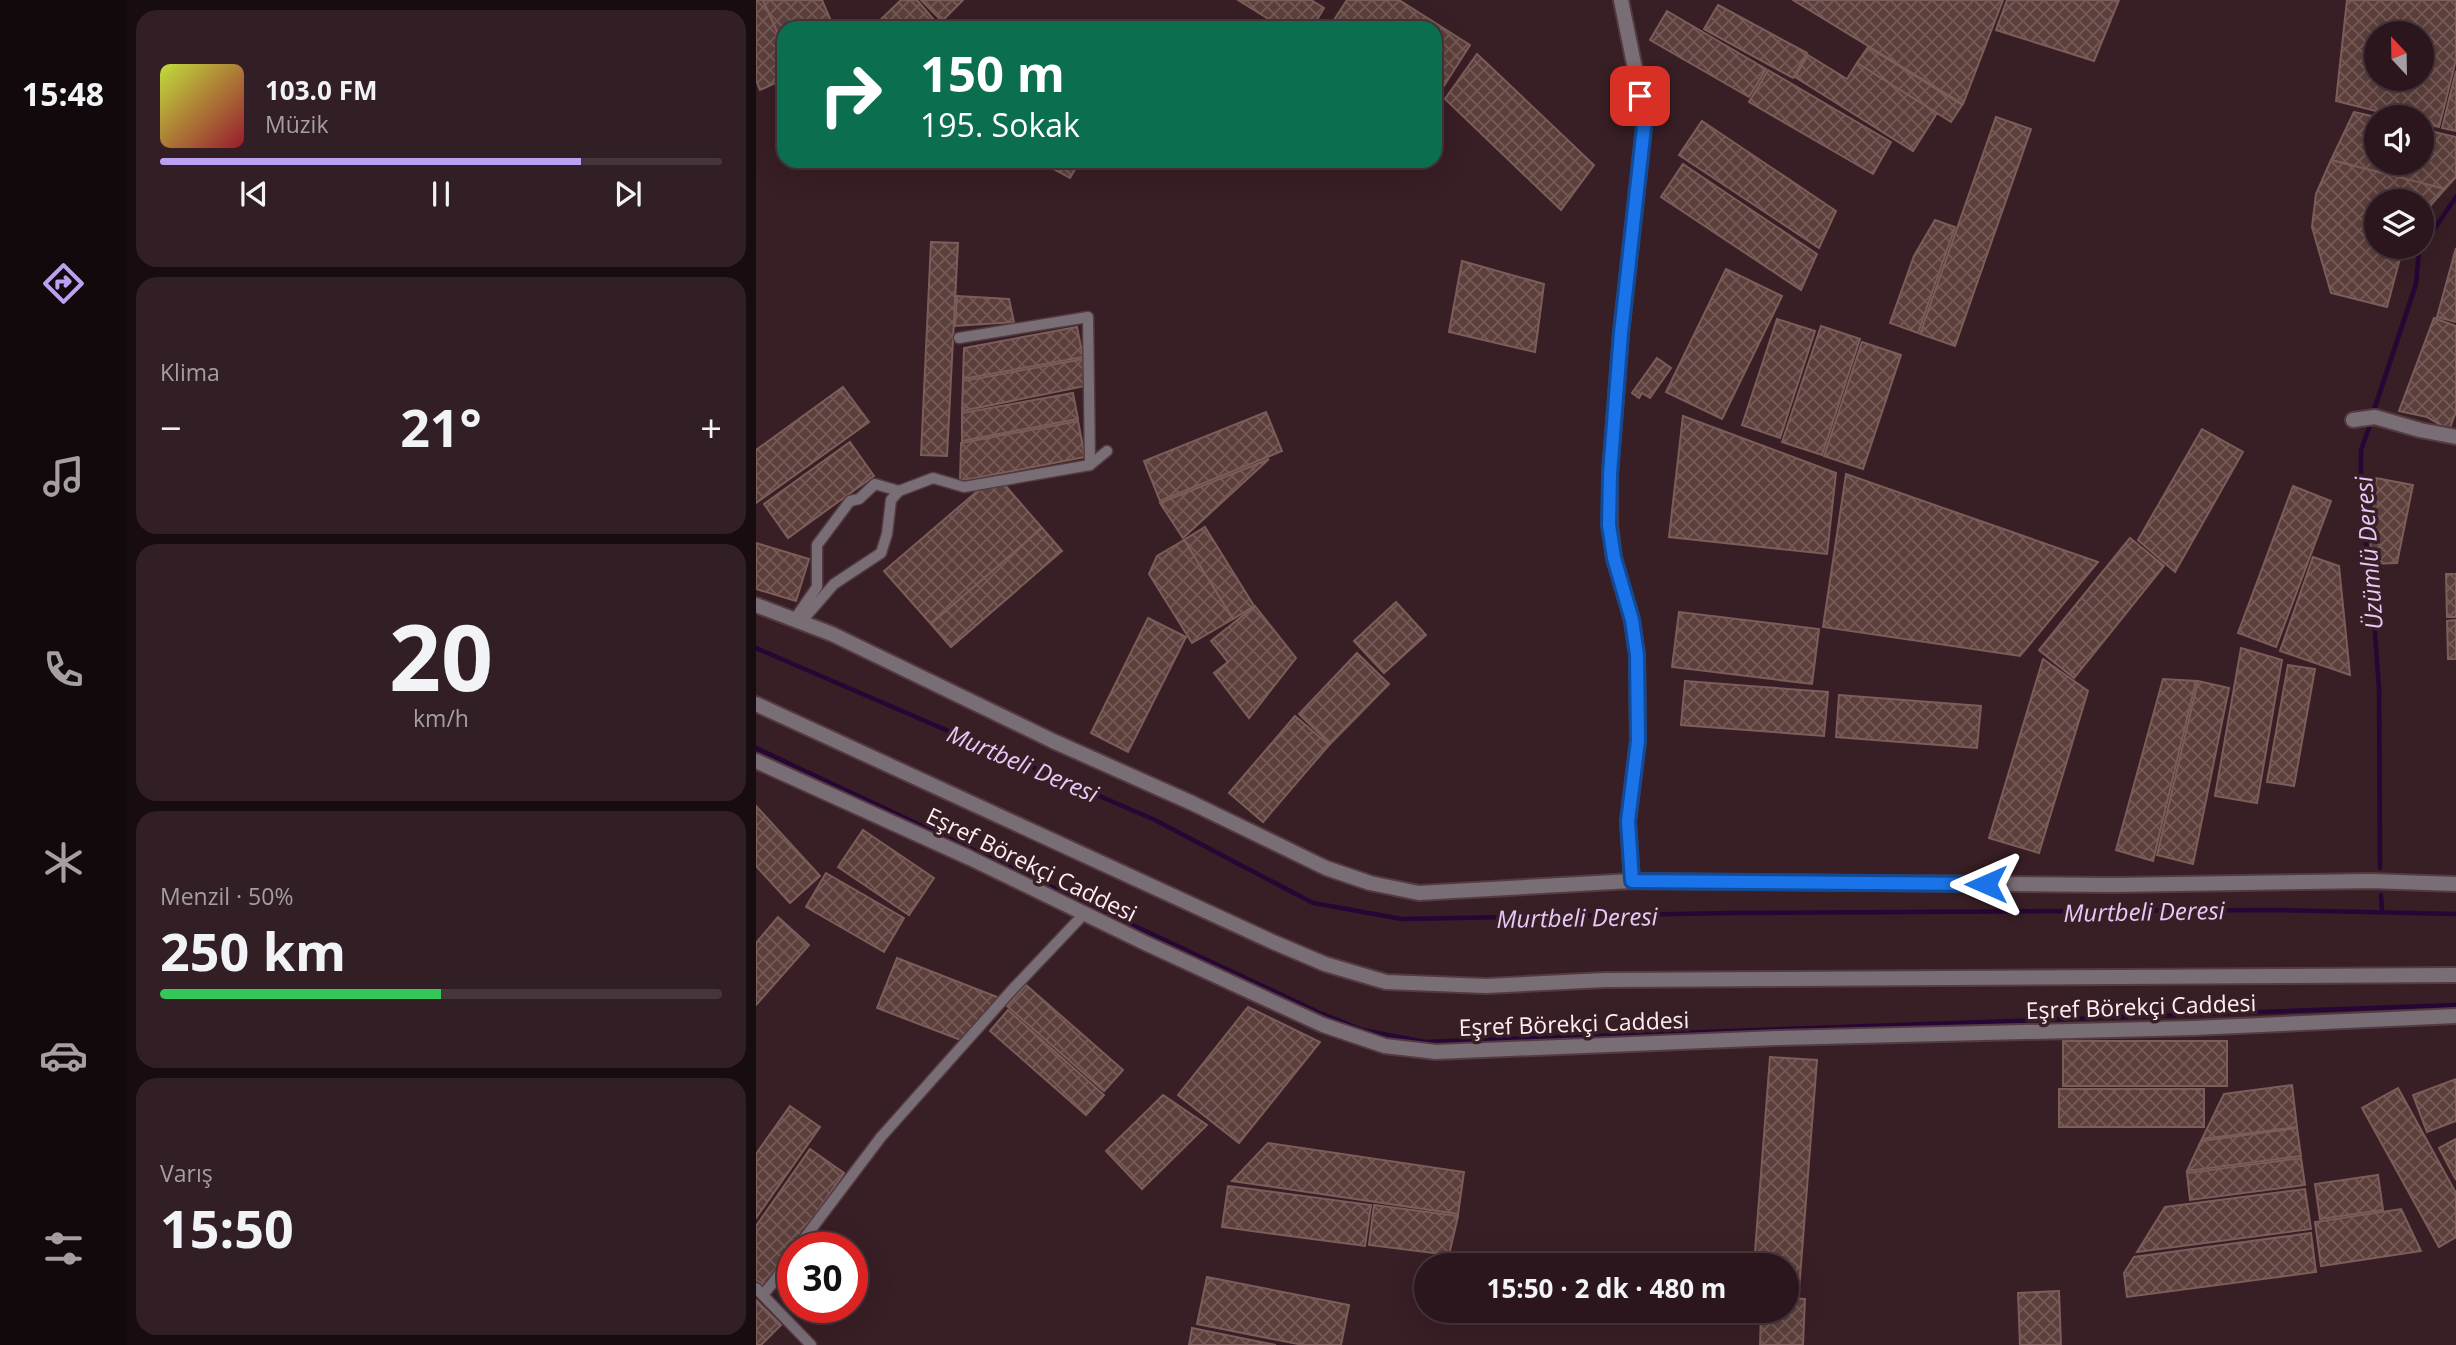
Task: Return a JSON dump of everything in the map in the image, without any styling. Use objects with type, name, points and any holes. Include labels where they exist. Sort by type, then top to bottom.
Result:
[{"type":"street","points":[[1621,0],[1645,118],[1621,333],[1610,474],[1609,525],[1614,558],[1632,620],[1637,655],[1638,741],[1628,821],[1632,881]]},
{"type":"street","points":[[2363,419],[2456,437]]},
{"type":"street","points":[[756,605],[832,634],[1326,868],[1370,883],[1419,893],[1632,881],[2113,885],[2371,881],[2456,884]]},
{"type":"street","points":[[756,704],[1273,942],[1325,964],[1386,982],[1486,986],[1605,980],[2456,975]]},
{"type":"street","name":"Eşref Börekçi Caddesi","points":[[756,761],[970,858],[1323,1025],[1385,1046],[1436,1052],[1777,1038],[2194,1028],[2456,1016]]},
{"type":"lane","points":[[959,338],[1088,317],[1090,465]]},
{"type":"lane","points":[[798,621],[834,584],[881,553],[887,534],[891,500],[899,491],[933,478],[964,486],[1090,465],[1107,450]]},
{"type":"lane","points":[[798,621],[817,587],[817,545],[850,501],[859,499],[875,484],[899,491]]},
{"type":"lane","points":[[809,1232],[880,1137],[1084,914]]},
{"type":"lane","points":[[777,1279],[775,1283],[759,1291],[811,1345]]},
{"type":"building","points":[[756,0],[763,0],[777,31],[777,82],[760,90],[756,80]]},
{"type":"building","points":[[763,0],[822,0],[831,21],[777,21],[777,31]]},
{"type":"building","points":[[901,0],[917,0],[935,21],[879,21]]},
{"type":"building","points":[[921,0],[963,0],[942,21]]},
{"type":"building","points":[[1238,0],[1311,0],[1324,8],[1316,21],[1272,21]]},
{"type":"building","points":[[1347,0],[1399,0],[1432,21],[1333,21]]},
{"type":"building","points":[[1793,0],[2003,0],[1963,104]]},
{"type":"building","points":[[2007,0],[2119,0],[2094,61],[1996,30]]},
{"type":"building","points":[[2347,0],[2456,0],[2456,60],[2439,127],[2434,126],[2434,105],[2364,105],[2364,108],[2336,101]]},
{"type":"building","points":[[1718,5],[1807,53],[1793,78],[1704,29]]},
{"type":"building","points":[[1667,11],[1766,69],[1749,97],[1650,40]]},
{"type":"building","points":[[1442,27],[1470,45],[1442,89]]},
{"type":"building","points":[[1868,47],[1962,105],[1951,122],[1857,63]]},
{"type":"building","points":[[1477,54],[1594,165],[1561,210],[1445,99]]},
{"type":"building","points":[[1808,55],[1847,79],[1857,63],[1937,113],[1913,151],[1795,77]]},
{"type":"building","points":[[1768,70],[1891,142],[1873,174],[1749,102]]},
{"type":"building","points":[[2456,71],[2456,131],[2442,128]]},
{"type":"building","points":[[2354,112],[2364,114],[2364,168],[2331,160]]},
{"type":"building","points":[[1996,117],[2031,129],[1955,346],[1920,334]]},
{"type":"building","points":[[1702,121],[1836,211],[1819,248],[1679,155]]},
{"type":"building","points":[[2434,132],[2456,137],[2456,177],[2445,189],[2390,175],[2434,175]]},
{"type":"building","points":[[2331,160],[2364,168],[2364,175],[2390,175],[2445,189],[2434,201],[2434,189],[2364,189],[2364,259],[2400,259],[2387,307],[2331,293],[2312,227],[2316,194]]},
{"type":"building","points":[[1683,164],[1817,254],[1801,290],[1661,197]]},
{"type":"building","points":[[1052,168],[1076,168],[1070,178]]},
{"type":"building","points":[[1935,220],[1955,227],[1918,333],[1890,323],[1914,256]]},
{"type":"building","points":[[931,242],[958,243],[947,456],[921,455]]},
{"type":"building","points":[[2456,248],[2456,322],[2437,317]]},
{"type":"building","points":[[1462,261],[1544,284],[1535,352],[1449,332]]},
{"type":"building","points":[[1726,269],[1782,296],[1722,419],[1666,392]]},
{"type":"building","points":[[957,296],[1009,299],[1014,322],[955,326]]},
{"type":"building","points":[[2434,318],[2456,326],[2456,412],[2449,430],[2427,417],[2399,411]]},
{"type":"building","points":[[1777,319],[1815,331],[1780,438],[1742,425]]},
{"type":"building","points":[[1821,326],[1860,339],[1822,455],[1782,442]]},
{"type":"building","points":[[1077,327],[1083,357],[963,379],[964,348]]},
{"type":"building","points":[[1862,342],[1901,355],[1863,469],[1824,456]]},
{"type":"building","points":[[1657,358],[1671,368],[1650,398],[1642,393],[1639,398],[1632,393]]},
{"type":"building","points":[[1083,359],[1085,386],[962,411],[963,381]]},
{"type":"building","points":[[843,387],[869,422],[756,503],[756,450]]},
{"type":"building","points":[[1073,393],[1078,419],[962,441],[962,413]]},
{"type":"building","points":[[1266,412],[1282,451],[1160,501],[1144,461]]},
{"type":"building","points":[[1683,416],[1836,473],[1827,554],[1669,537]]},
{"type":"building","points":[[1078,421],[1085,457],[960,481],[961,443]]},
{"type":"building","points":[[2202,429],[2243,452],[2175,572],[2138,540]]},
{"type":"building","points":[[850,442],[874,476],[788,538],[764,504]]},
{"type":"building","points":[[1269,459],[1183,538],[1160,503]]},
{"type":"building","points":[[1846,474],[2098,562],[2020,656],[1823,627]]},
{"type":"building","points":[[2376,478],[2413,485],[2397,563],[2369,564]]},
{"type":"building","points":[[1004,484],[1042,528],[931,624],[884,571],[981,488]]},
{"type":"building","points":[[2293,486],[2331,501],[2276,647],[2238,633]]},
{"type":"building","points":[[1205,527],[1254,606],[1233,619],[1184,540]]},
{"type":"building","points":[[1042,528],[1062,551],[951,647],[931,624]]},
{"type":"building","points":[[2130,538],[2164,566],[2074,678],[2039,650]]},
{"type":"building","points":[[1184,540],[1233,619],[1192,643],[1149,574],[1157,556]]},
{"type":"building","points":[[756,543],[809,559],[796,601],[756,589]]},
{"type":"building","points":[[2313,557],[2339,566],[2350,675],[2280,651]]},
{"type":"building","points":[[2446,574],[2456,574],[2456,617],[2447,617]]},
{"type":"building","points":[[1396,602],[1426,635],[1384,673],[1354,641]]},
{"type":"building","points":[[1255,606],[1296,658],[1249,718],[1214,673],[1228,662],[1211,641]]},
{"type":"building","points":[[1679,612],[1819,629],[1812,684],[1672,667]]},
{"type":"building","points":[[1148,618],[1186,637],[1128,752],[1091,733]]},
{"type":"building","points":[[2456,620],[2456,659],[2448,659],[2447,621]]},
{"type":"building","points":[[2241,648],[2282,660],[2257,803],[2215,796]]},
{"type":"building","points":[[1357,653],[1389,684],[1330,744],[1299,714]]},
{"type":"building","points":[[2043,659],[2088,691],[2039,853],[1989,838]]},
{"type":"building","points":[[2288,665],[2315,669],[2294,786],[2267,782]]},
{"type":"building","points":[[2163,679],[2196,681],[2153,861],[2116,850]]},
{"type":"building","points":[[1685,681],[1828,692],[1824,736],[1681,725]]},
{"type":"building","points":[[2198,681],[2229,688],[2193,864],[2157,855]]},
{"type":"building","points":[[1839,695],[1981,706],[1977,748],[1836,737]]},
{"type":"building","points":[[1295,716],[1329,745],[1263,822],[1229,793]]},
{"type":"building","points":[[756,806],[820,876],[790,903],[756,866]]},
{"type":"building","points":[[863,830],[934,878],[909,915],[838,867]]},
{"type":"building","points":[[826,873],[904,918],[884,952],[806,907]]},
{"type":"building","points":[[778,917],[809,945],[756,1005],[756,943]]},
{"type":"building","points":[[897,958],[1002,999],[966,1042],[877,1008]]},
{"type":"building","points":[[1026,985],[1123,1070],[1104,1091],[1007,1006]]},
{"type":"building","points":[[1248,1007],[1320,1042],[1239,1143],[1178,1095]]},
{"type":"building","points":[[1008,1010],[1104,1095],[1086,1115],[990,1031]]},
{"type":"building","points":[[2063,1041],[2227,1041],[2227,1086],[2063,1086]]},
{"type":"building","points":[[1770,1057],[1817,1060],[1799,1290],[1799,1253],[1755,1253]]},
{"type":"building","points":[[2456,1079],[2456,1121],[2427,1132],[2413,1095]]},
{"type":"building","points":[[2292,1085],[2297,1127],[2202,1139],[2224,1094]]},
{"type":"building","points":[[2398,1088],[2456,1193],[2456,1237],[2439,1247],[2362,1108]]},
{"type":"building","points":[[2059,1089],[2204,1089],[2204,1127],[2059,1127]]},
{"type":"building","points":[[1163,1095],[1207,1125],[1142,1189],[1106,1151]]},
{"type":"building","points":[[790,1106],[820,1127],[756,1218],[756,1154]]},
{"type":"building","points":[[2297,1128],[2301,1156],[2187,1171],[2201,1141]]},
{"type":"building","points":[[2456,1139],[2456,1180],[2439,1148]]},
{"type":"building","points":[[1268,1143],[1464,1172],[1458,1214],[1232,1181]]},
{"type":"building","points":[[810,1149],[844,1173],[803,1232],[777,1232],[777,1269],[765,1286],[756,1280],[756,1226]]},
{"type":"building","points":[[2301,1158],[2305,1185],[2190,1200],[2187,1173]]},
{"type":"building","points":[[2378,1175],[2383,1210],[2320,1219],[2315,1184]]},
{"type":"building","points":[[1228,1186],[1371,1205],[1365,1246],[1222,1227]]},
{"type":"building","points":[[2305,1189],[2311,1229],[2137,1252],[2165,1207]]},
{"type":"building","points":[[1374,1205],[1458,1216],[1449,1253],[1369,1245]]},
{"type":"building","points":[[2401,1209],[2421,1251],[2321,1266],[2315,1222]]},
{"type":"building","points":[[2311,1233],[2316,1272],[2127,1297],[2124,1273],[2134,1257]]},
{"type":"building","points":[[1207,1277],[1349,1305],[1341,1345],[1303,1345],[1197,1324]]},
{"type":"building","points":[[2059,1291],[2061,1345],[2020,1345],[2018,1293]]},
{"type":"building","points":[[1799,1299],[1805,1299],[1803,1345],[1760,1345],[1761,1323],[1799,1323]]},
{"type":"building","points":[[756,1300],[781,1325],[761,1345],[756,1345]]},
{"type":"building","points":[[1192,1328],[1276,1345],[1189,1345]]},
{"type":"waterway","name":"Üzümlü Deresi","points":[[2434,229],[2456,197]]},
{"type":"waterway","name":"Üzümlü Deresi","points":[[2373,413],[2416,284],[2418,259]]},
{"type":"waterway","name":"Üzümlü Deresi","points":[[2371,422],[2361,450],[2361,503],[2372,591],[2379,688],[2380,868]]},
{"type":"waterway","name":"Murtbeli Deresi","points":[[756,648],[1155,820],[1313,903],[1402,919],[1731,913],[2280,910],[2456,914]]},
{"type":"waterway","points":[[756,748],[1320,1013],[1362,1030],[1425,1042],[2456,1005]]},
{"type":"waterway","name":"Üzümlü Deresi","points":[[2381,895],[2382,912]]},
{"type":"route","points":[[1640,96],[1645,118],[1621,333],[1610,474],[1609,525],[1614,558],[1632,620],[1637,655],[1638,741],[1628,821],[1632,881],[1986,884]]}]
